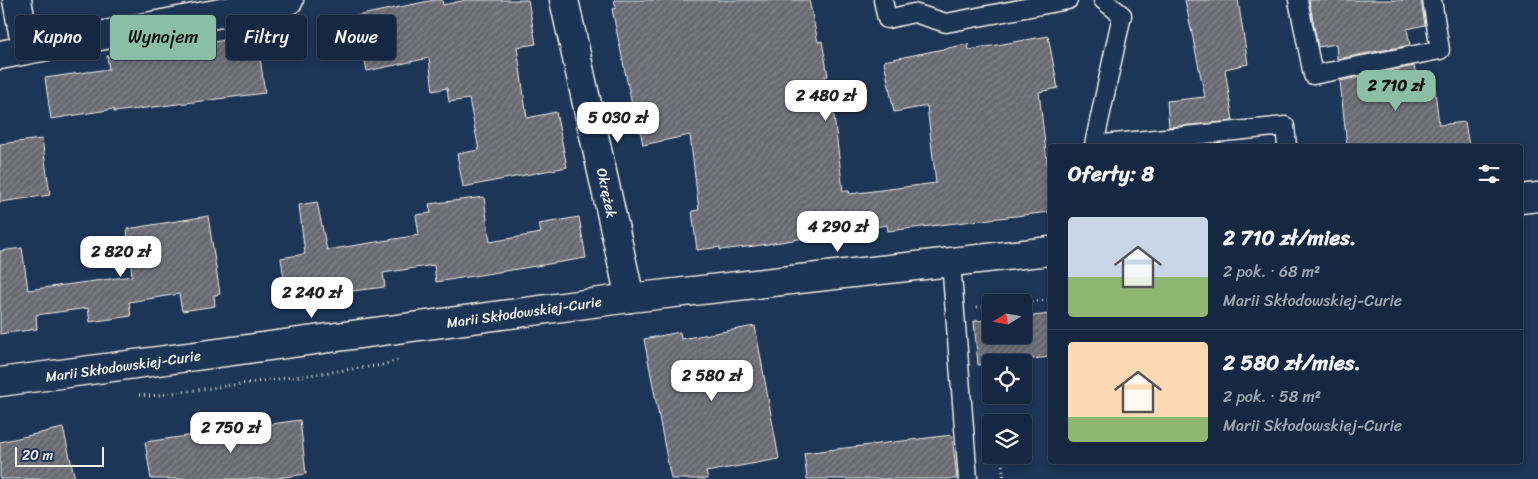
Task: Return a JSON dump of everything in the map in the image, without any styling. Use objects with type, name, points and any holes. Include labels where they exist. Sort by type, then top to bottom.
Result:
[{"type":"street","points":[[17,0],[13,52],[289,0]]},
{"type":"street","name":"Okrężek","points":[[564,0],[630,298]]},
{"type":"street","points":[[1523,199],[1538,197]]},
{"type":"street","name":"Marii Skłodowskiej-Curie","points":[[0,382],[630,298],[1048,251]]},
{"type":"lane","points":[[883,0],[886,19],[914,13],[946,23],[1068,0]]},
{"type":"lane","points":[[1094,144],[1122,15],[1103,0]]},
{"type":"lane","points":[[1298,0],[1313,75],[1440,50],[1432,0]]},
{"type":"lane","points":[[1104,144],[1285,126],[1288,144]]},
{"type":"lane","points":[[951,262],[968,479]]},
{"type":"path","points":[[1032,301],[1048,300]]},
{"type":"path","points":[[974,308],[982,307]]},
{"type":"path","points":[[1002,464],[1004,479]]},
{"type":"building","points":[[434,0],[442,0],[443,5],[466,0],[528,0],[536,44],[517,47],[527,118],[556,112],[567,167],[463,187],[457,154],[479,150],[469,99],[449,102],[447,88],[433,91],[429,58],[367,71],[365,60],[396,60],[396,15],[361,15]]},
{"type":"building","points":[[614,0],[809,0],[818,42],[822,41],[828,76],[825,76],[834,116],[843,191],[849,191],[850,194],[936,183],[927,106],[894,112],[884,61],[968,44],[969,50],[1048,36],[1058,88],[1039,92],[1048,170],[1048,212],[888,231],[887,225],[755,246],[720,250],[720,247],[697,250],[692,211],[699,210],[690,135],[643,145],[639,123],[636,124],[612,9],[616,8]]},
{"type":"building","points":[[1185,0],[1238,0],[1248,64],[1225,69],[1233,121],[1169,127],[1167,101],[1205,97]]},
{"type":"building","points":[[1309,0],[1421,0],[1425,25],[1407,29],[1410,45],[1337,59],[1336,44],[1318,47]]},
{"type":"building","points":[[226,40],[226,60],[260,60],[265,93],[114,112],[114,109],[51,119],[45,78],[109,69],[107,56],[110,56],[110,60],[216,60],[216,41]]},
{"type":"building","points":[[1414,66],[1416,74],[1433,72],[1439,125],[1465,122],[1469,144],[1347,144],[1340,81]]},
{"type":"building","points":[[42,139],[50,195],[0,202],[0,144]]},
{"type":"building","points":[[484,197],[490,242],[541,233],[539,224],[579,217],[586,258],[436,282],[434,265],[383,273],[385,287],[287,299],[281,258],[305,254],[299,205],[317,202],[327,250],[419,235],[416,215],[431,213],[429,204]]},
{"type":"building","points":[[208,216],[220,294],[214,295],[215,306],[182,311],[179,294],[129,302],[131,316],[90,322],[88,308],[36,315],[37,329],[0,334],[0,251],[22,248],[28,290],[132,276],[127,229]]},
{"type":"building","points":[[1048,314],[1048,357],[1032,359],[1032,354],[982,354],[982,365],[978,365],[974,321],[982,321],[982,344],[1032,344],[1032,316]]},
{"type":"building","points":[[755,326],[779,459],[706,472],[708,479],[671,479],[644,339],[680,332],[681,339]]},
{"type":"building","points":[[300,420],[306,474],[270,479],[151,479],[145,442]]},
{"type":"building","points":[[63,428],[75,479],[0,479],[0,442]]},
{"type":"building","points":[[952,435],[957,479],[807,479],[804,453]]}]
